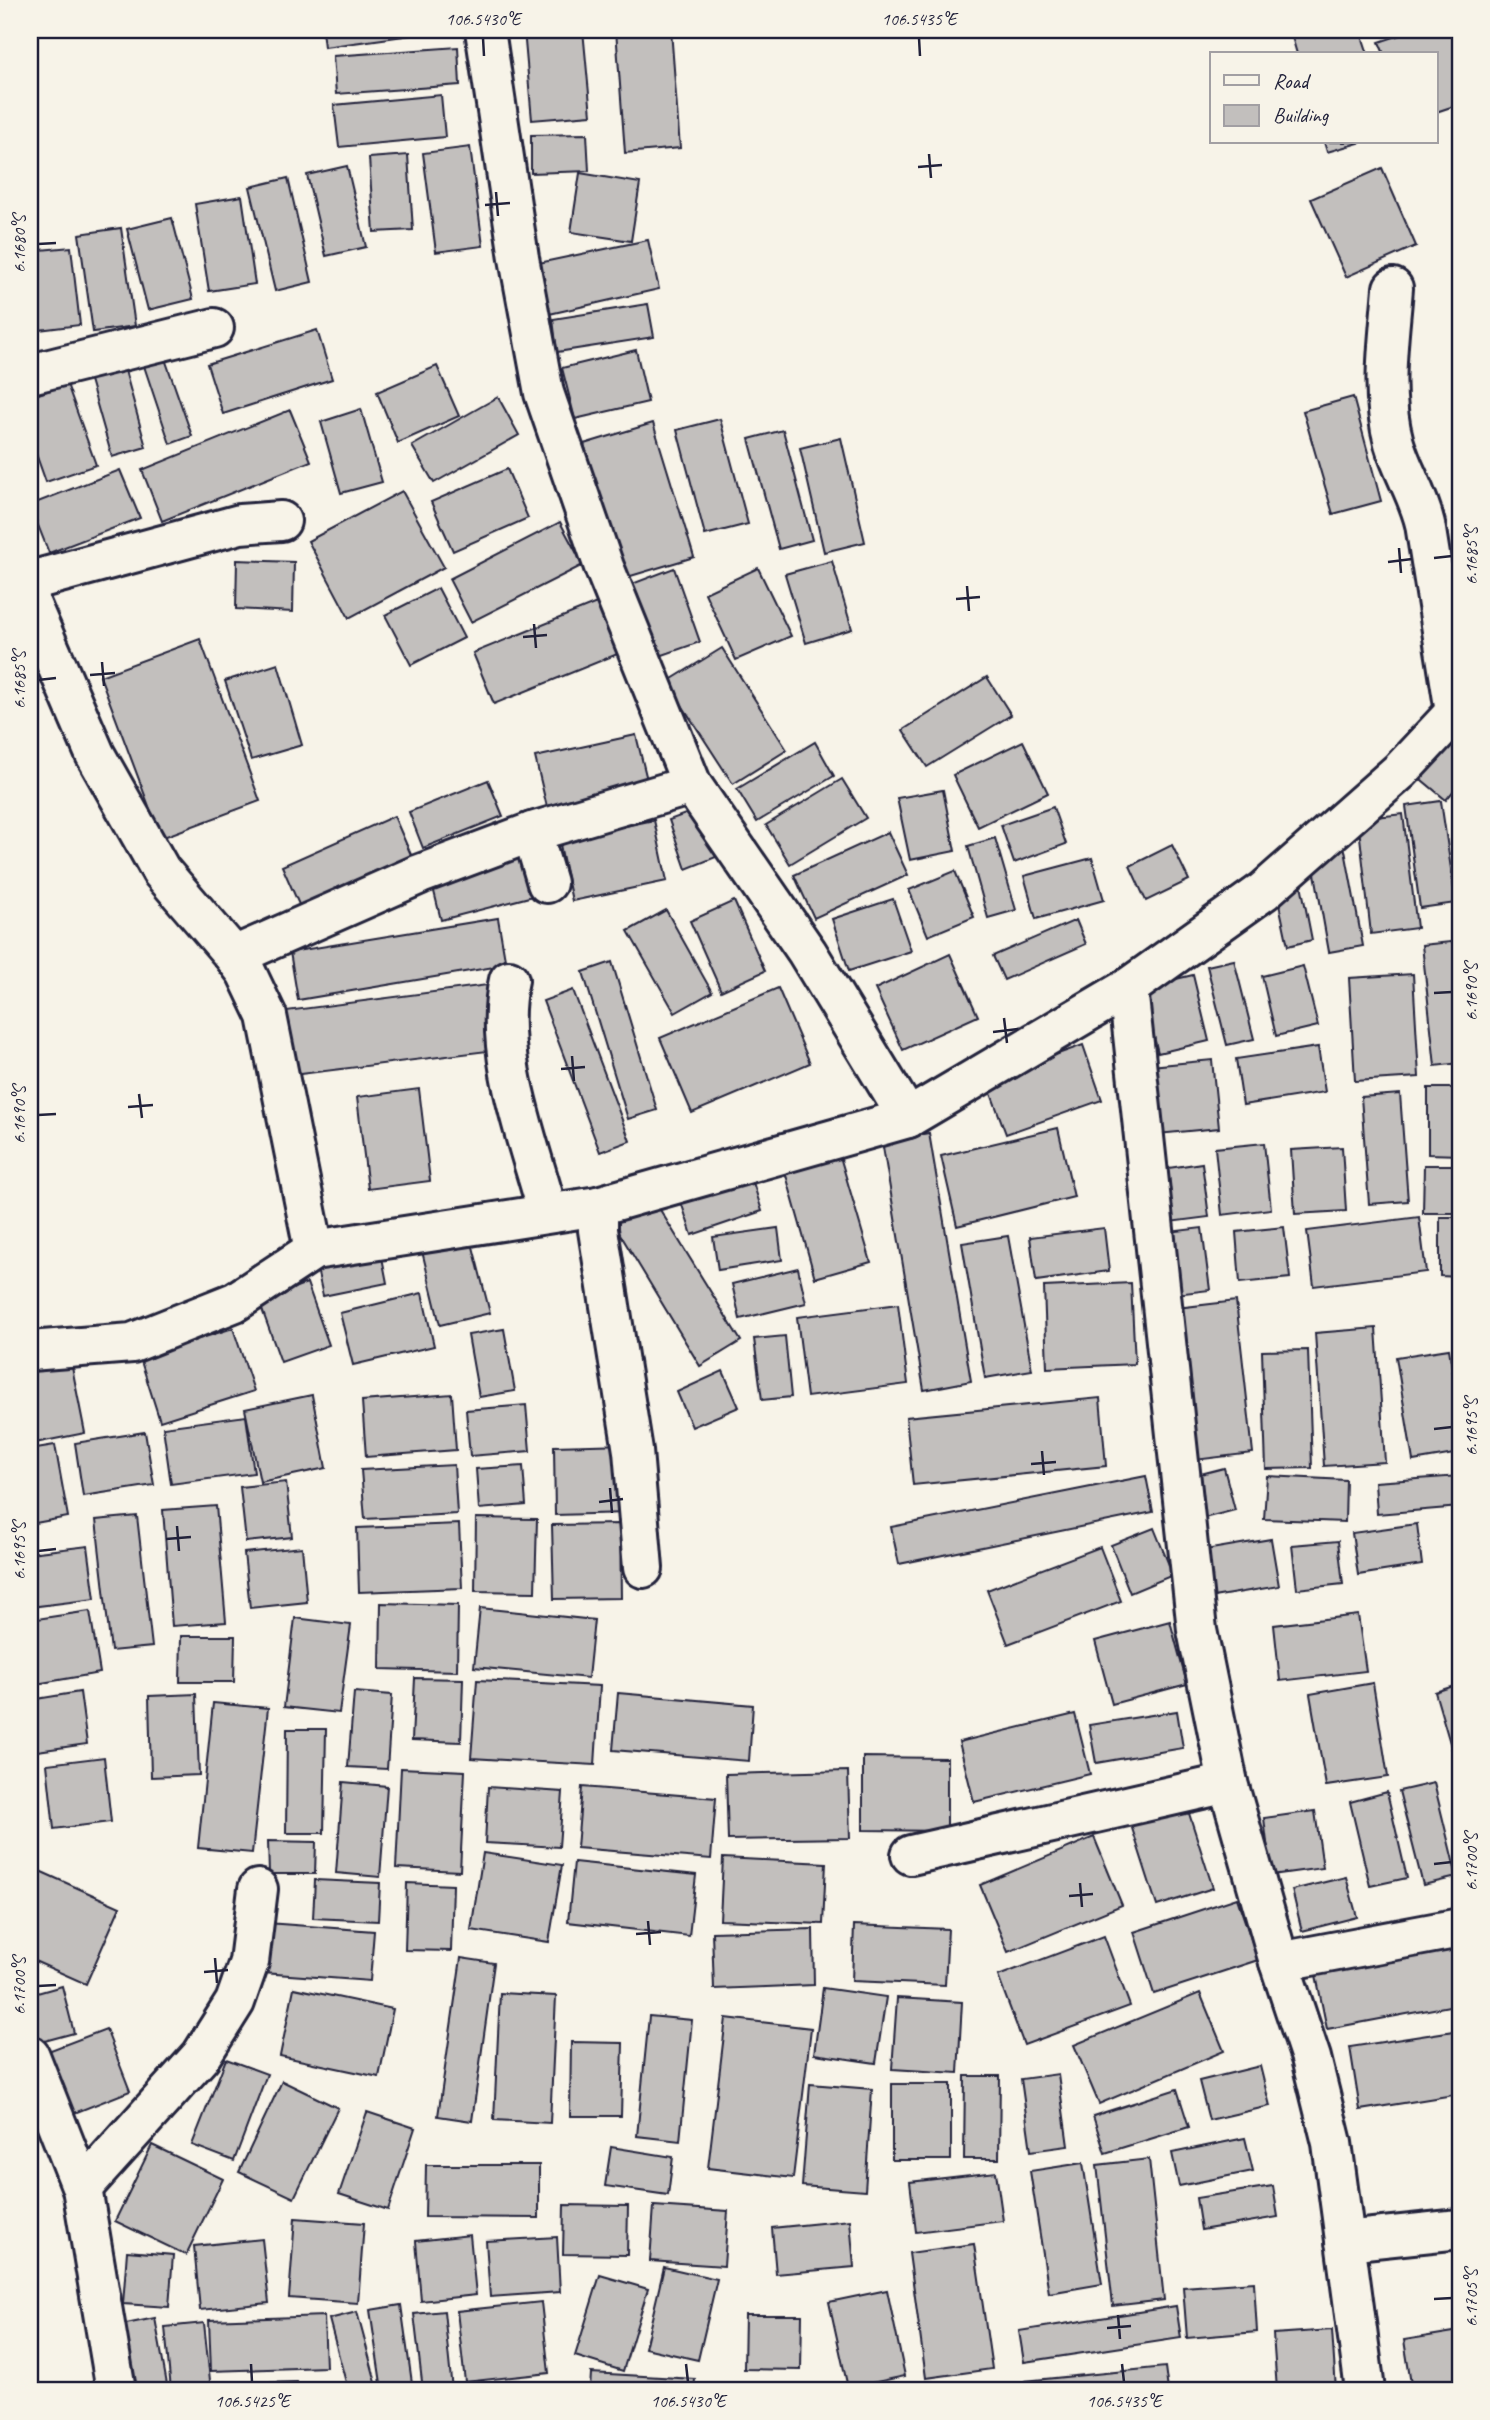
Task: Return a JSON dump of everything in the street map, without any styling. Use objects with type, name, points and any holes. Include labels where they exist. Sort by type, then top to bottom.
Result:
[{"type":"street","points":[[485,30],[519,258],[544,393],[604,567],[692,785],[807,952],[908,1118]]},
{"type":"street","points":[[30,1351],[132,1343],[235,1302],[313,1251],[598,1206],[908,1118],[1128,988],[1264,891],[1400,771],[1458,710],[1425,524],[1418,495],[1395,445],[1385,398],[1393,288]]},
{"type":"street","points":[[30,374],[214,328]]},
{"type":"street","points":[[30,581],[240,524],[281,521]]},
{"type":"street","points":[[30,603],[95,754],[161,871],[246,972],[267,1016],[313,1251]]},
{"type":"street","points":[[234,956],[420,874],[532,832],[692,785]]},
{"type":"street","points":[[532,832],[547,883]]},
{"type":"street","points":[[509,980],[503,1007],[504,1046],[548,1213]]},
{"type":"street","points":[[1128,988],[1197,1630],[1228,1783],[1279,1962],[1311,2058],[1332,2143],[1364,2390]]},
{"type":"street","points":[[598,1206],[598,1230],[633,1451],[643,1568]]},
{"type":"street","points":[[911,1855],[1228,1783]]},
{"type":"street","points":[[82,2188],[201,2056],[234,2002],[249,1962],[258,1889]]},
{"type":"street","points":[[1279,1962],[1460,1928]]},
{"type":"street","points":[[30,2056],[82,2188],[116,2390]]},
{"type":"street","points":[[1345,2241],[1460,2229]]},
{"type":"building","points":[[322,30],[441,30],[441,31],[324,47]]},
{"type":"building","points":[[524,30],[583,30],[591,115],[532,120]]},
{"type":"building","points":[[616,30],[671,30],[680,148],[625,153]]},
{"type":"building","points":[[1290,30],[1360,30],[1367,52],[1296,52]]},
{"type":"building","points":[[1415,30],[1460,30],[1460,104],[1438,111],[1438,52],[1383,52],[1379,42]]},
{"type":"building","points":[[458,47],[460,85],[336,94],[333,56]]},
{"type":"building","points":[[441,95],[445,137],[339,147],[334,105]]},
{"type":"building","points":[[587,134],[589,171],[531,173],[531,135]]},
{"type":"building","points":[[1325,144],[1355,144],[1327,152]]},
{"type":"building","points":[[470,147],[483,246],[436,252],[423,153]]},
{"type":"building","points":[[408,155],[413,230],[374,232],[369,158]]},
{"type":"building","points":[[347,166],[366,247],[326,256],[307,175]]},
{"type":"building","points":[[1382,168],[1416,246],[1346,277],[1311,199]]},
{"type":"building","points":[[580,173],[640,183],[631,241],[571,232]]},
{"type":"building","points":[[288,178],[312,282],[275,291],[250,187]]},
{"type":"building","points":[[242,196],[255,284],[209,291],[195,204]]},
{"type":"building","points":[[172,218],[193,299],[148,310],[127,229]]},
{"type":"building","points":[[121,228],[135,326],[93,332],[79,234]]},
{"type":"building","points":[[648,240],[659,289],[545,315],[534,264]]},
{"type":"building","points":[[71,247],[80,325],[30,331],[30,251]]},
{"type":"building","points":[[648,304],[654,337],[557,352],[553,319]]},
{"type":"building","points":[[317,330],[332,379],[223,414],[207,364]]},
{"type":"building","points":[[636,350],[648,402],[575,419],[562,368]]},
{"type":"building","points":[[163,353],[192,436],[170,444],[142,360]]},
{"type":"building","points":[[123,363],[146,447],[112,457],[88,373]]},
{"type":"building","points":[[437,366],[459,416],[398,443],[377,392]]},
{"type":"building","points":[[67,384],[96,465],[46,482],[30,437],[30,397]]},
{"type":"building","points":[[498,397],[519,435],[434,483],[412,446]]},
{"type":"building","points":[[1353,397],[1381,501],[1333,514],[1303,411]]},
{"type":"building","points":[[361,409],[382,482],[341,493],[321,422]]},
{"type":"building","points":[[290,410],[311,461],[162,521],[142,470]]},
{"type":"building","points":[[720,419],[748,524],[705,535],[677,430]]},
{"type":"building","points":[[653,423],[694,557],[624,578],[584,444]]},
{"type":"building","points":[[783,430],[812,540],[779,549],[749,439]]},
{"type":"building","points":[[841,438],[865,542],[824,552],[800,448]]},
{"type":"building","points":[[507,469],[528,518],[453,551],[431,502]]},
{"type":"building","points":[[120,470],[140,518],[49,553],[30,505]]},
{"type":"building","points":[[402,491],[444,567],[349,618],[308,541]]},
{"type":"building","points":[[560,522],[583,565],[471,622],[449,579]]},
{"type":"building","points":[[237,560],[294,562],[293,612],[236,609]]},
{"type":"building","points":[[832,561],[852,629],[806,643],[785,574]]},
{"type":"building","points":[[674,568],[700,642],[657,657],[632,584]]},
{"type":"building","points":[[758,568],[791,636],[736,660],[705,593]]},
{"type":"building","points":[[438,588],[464,638],[411,665],[385,615]]},
{"type":"building","points":[[604,600],[625,651],[494,704],[473,653]]},
{"type":"building","points":[[200,639],[260,801],[161,838],[100,676]]},
{"type":"building","points":[[722,648],[787,750],[733,784],[667,682]]},
{"type":"building","points":[[278,664],[302,745],[251,760],[225,681]]},
{"type":"building","points":[[987,677],[1011,715],[927,767],[903,730]]},
{"type":"building","points":[[1460,722],[1460,783],[1446,800],[1416,775]]},
{"type":"building","points":[[636,735],[648,784],[547,807],[535,757]]},
{"type":"building","points":[[1023,741],[1048,793],[978,827],[953,775]]},
{"type":"building","points":[[815,742],[834,776],[757,822],[737,789]]},
{"type":"building","points":[[842,779],[866,818],[790,864],[766,825]]},
{"type":"building","points":[[488,780],[503,816],[423,848],[409,812]]},
{"type":"building","points":[[943,790],[955,851],[910,860],[897,798]]},
{"type":"building","points":[[1441,801],[1456,903],[1420,908],[1406,806]]},
{"type":"building","points":[[1053,807],[1066,844],[1014,863],[1001,825]]},
{"type":"building","points":[[699,809],[716,857],[686,869],[669,820]]},
{"type":"building","points":[[1403,814],[1417,928],[1371,934],[1358,819]]},
{"type":"building","points":[[394,816],[412,857],[300,907],[282,866]]},
{"type":"building","points":[[654,820],[667,881],[572,901],[559,840]]},
{"type":"building","points":[[888,832],[908,875],[814,918],[794,875]]},
{"type":"building","points":[[995,838],[1016,910],[988,918],[968,846]]},
{"type":"building","points":[[1172,845],[1189,880],[1146,901],[1130,866]]},
{"type":"building","points":[[1344,845],[1363,946],[1329,952],[1311,851]]},
{"type":"building","points":[[520,850],[533,896],[441,920],[430,875]]},
{"type":"building","points":[[1092,858],[1104,900],[1036,919],[1024,876]]},
{"type":"building","points":[[955,871],[974,917],[928,936],[909,890]]},
{"type":"building","points":[[1301,884],[1312,940],[1288,946],[1276,890]]},
{"type":"building","points":[[893,899],[911,951],[849,971],[832,919]]},
{"type":"building","points":[[734,901],[765,971],[721,991],[690,921]]},
{"type":"building","points":[[666,910],[712,992],[675,1013],[628,931]]},
{"type":"building","points":[[498,918],[506,965],[298,1000],[290,952]]},
{"type":"building","points":[[1076,920],[1086,944],[1004,980],[993,956]]},
{"type":"building","points":[[1460,941],[1460,1063],[1435,1066],[1422,945]]},
{"type":"building","points":[[950,954],[978,1016],[903,1050],[875,989]]},
{"type":"building","points":[[1234,960],[1254,1039],[1227,1045],[1207,966]]},
{"type":"building","points":[[612,962],[657,1110],[628,1119],[583,972]]},
{"type":"building","points":[[1303,966],[1318,1026],[1276,1036],[1262,976]]},
{"type":"building","points":[[1413,974],[1419,1077],[1355,1081],[1349,978]]},
{"type":"building","points":[[1193,975],[1209,1041],[1158,1053],[1142,987]]},
{"type":"building","points":[[487,985],[496,1050],[293,1075],[286,1011]]},
{"type":"building","points":[[778,988],[810,1063],[692,1113],[660,1038]]},
{"type":"building","points":[[573,990],[630,1141],[600,1152],[543,1001]]},
{"type":"building","points":[[1083,1045],[1102,1100],[1006,1134],[986,1080]]},
{"type":"building","points":[[1318,1047],[1325,1092],[1243,1105],[1236,1059]]},
{"type":"building","points":[[1212,1060],[1219,1128],[1158,1134],[1151,1066]]},
{"type":"building","points":[[1428,1088],[1460,1088],[1460,1155],[1428,1154]]},
{"type":"building","points":[[419,1089],[430,1181],[368,1189],[357,1097]]},
{"type":"building","points":[[1400,1094],[1408,1201],[1369,1204],[1361,1097]]},
{"type":"building","points":[[1058,1128],[1074,1197],[957,1226],[941,1156]]},
{"type":"building","points":[[929,1133],[971,1381],[924,1390],[882,1141]]},
{"type":"building","points":[[1264,1143],[1271,1209],[1222,1215],[1215,1148]]},
{"type":"building","points":[[1342,1147],[1346,1211],[1295,1214],[1291,1150]]},
{"type":"building","points":[[839,1153],[871,1262],[815,1278],[784,1168]]},
{"type":"building","points":[[1202,1163],[1209,1217],[1162,1223],[1155,1170]]},
{"type":"building","points":[[1424,1165],[1460,1165],[1460,1213],[1423,1213]]},
{"type":"building","points":[[748,1166],[762,1211],[692,1235],[677,1190]]},
{"type":"building","points":[[654,1200],[741,1341],[700,1366],[614,1224]]},
{"type":"building","points":[[1419,1217],[1426,1272],[1314,1286],[1307,1231]]},
{"type":"building","points":[[1440,1217],[1460,1217],[1460,1277],[1440,1276]]},
{"type":"building","points":[[1284,1227],[1290,1278],[1240,1283],[1236,1232]]},
{"type":"building","points":[[778,1228],[782,1260],[718,1270],[713,1237]]},
{"type":"building","points":[[1104,1228],[1109,1271],[1036,1281],[1030,1237]]},
{"type":"building","points":[[1202,1228],[1210,1290],[1168,1295],[1160,1233]]},
{"type":"building","points":[[470,1235],[490,1313],[440,1325],[421,1247]]},
{"type":"building","points":[[1008,1236],[1032,1370],[985,1378],[962,1243]]},
{"type":"building","points":[[381,1252],[387,1283],[323,1296],[316,1264]]},
{"type":"building","points":[[798,1268],[806,1303],[740,1319],[732,1284]]},
{"type":"building","points":[[307,1283],[329,1345],[281,1362],[259,1301]]},
{"type":"building","points":[[1131,1283],[1135,1364],[1047,1368],[1044,1287]]},
{"type":"building","points":[[422,1293],[434,1346],[353,1365],[340,1313]]},
{"type":"building","points":[[1236,1301],[1253,1453],[1195,1460],[1177,1308]]},
{"type":"building","points":[[898,1304],[908,1384],[807,1397],[797,1317]]},
{"type":"building","points":[[233,1328],[254,1391],[160,1421],[140,1358]]},
{"type":"building","points":[[1376,1328],[1385,1462],[1324,1466],[1315,1333]]},
{"type":"building","points":[[504,1329],[515,1391],[479,1397],[468,1335]]},
{"type":"building","points":[[785,1336],[791,1397],[762,1400],[754,1339]]},
{"type":"building","points":[[1449,1349],[1460,1416],[1460,1453],[1413,1461],[1396,1357]]},
{"type":"building","points":[[1308,1350],[1312,1468],[1266,1469],[1262,1351]]},
{"type":"building","points":[[69,1352],[85,1433],[30,1444],[30,1360]]},
{"type":"building","points":[[723,1371],[739,1407],[692,1427],[677,1392]]},
{"type":"building","points":[[452,1394],[456,1450],[366,1457],[362,1401]]},
{"type":"building","points":[[312,1395],[326,1468],[260,1482],[245,1409]]},
{"type":"building","points":[[1100,1398],[1106,1466],[913,1485],[906,1417]]},
{"type":"building","points":[[526,1405],[530,1451],[470,1456],[466,1410]]},
{"type":"building","points":[[246,1416],[254,1473],[171,1484],[163,1427]]},
{"type":"building","points":[[145,1432],[154,1485],[83,1496],[75,1443]]},
{"type":"building","points":[[627,1444],[628,1513],[555,1515],[554,1446]]},
{"type":"building","points":[[55,1445],[68,1517],[30,1524],[30,1449]]},
{"type":"building","points":[[454,1465],[457,1514],[365,1519],[361,1470]]},
{"type":"building","points":[[523,1466],[526,1505],[479,1509],[476,1469]]},
{"type":"building","points":[[1224,1468],[1235,1510],[1200,1519],[1189,1477]]},
{"type":"building","points":[[1146,1476],[1153,1512],[899,1564],[891,1527]]},
{"type":"building","points":[[1267,1476],[1346,1480],[1345,1522],[1264,1519]]},
{"type":"building","points":[[1460,1476],[1460,1507],[1377,1514],[1375,1482]]},
{"type":"building","points":[[286,1482],[292,1537],[246,1542],[240,1487]]},
{"type":"building","points":[[216,1506],[226,1622],[172,1626],[163,1510]]},
{"type":"building","points":[[137,1516],[152,1647],[111,1651],[96,1520]]},
{"type":"building","points":[[476,1518],[537,1519],[535,1592],[475,1591]]},
{"type":"building","points":[[459,1524],[462,1588],[359,1592],[357,1528]]},
{"type":"building","points":[[620,1524],[621,1598],[554,1599],[552,1525]]},
{"type":"building","points":[[1417,1524],[1422,1565],[1358,1575],[1352,1533]]},
{"type":"building","points":[[1154,1528],[1173,1575],[1130,1593],[1111,1545]]},
{"type":"building","points":[[1271,1539],[1279,1586],[1207,1598],[1199,1551]]},
{"type":"building","points":[[1338,1541],[1343,1584],[1297,1589],[1292,1545]]},
{"type":"building","points":[[88,1546],[95,1599],[30,1607],[30,1553]]},
{"type":"building","points":[[302,1547],[307,1602],[250,1608],[244,1553]]},
{"type":"building","points":[[1100,1547],[1121,1601],[1008,1644],[987,1590]]},
{"type":"building","points":[[381,1603],[458,1605],[457,1671],[380,1669]]},
{"type":"building","points":[[480,1608],[594,1620],[588,1678],[474,1667]]},
{"type":"building","points":[[90,1611],[100,1673],[30,1685],[30,1620]]},
{"type":"building","points":[[1358,1615],[1366,1671],[1280,1681],[1274,1625]]},
{"type":"building","points":[[295,1618],[351,1625],[339,1713],[284,1707]]},
{"type":"building","points":[[1170,1621],[1187,1684],[1112,1704],[1095,1641]]},
{"type":"building","points":[[181,1636],[235,1636],[234,1682],[180,1682]]},
{"type":"building","points":[[415,1678],[463,1679],[461,1742],[412,1740]]},
{"type":"building","points":[[477,1680],[600,1686],[595,1765],[471,1758]]},
{"type":"building","points":[[1373,1683],[1388,1777],[1326,1786],[1310,1694]]},
{"type":"building","points":[[1460,1684],[1460,1777],[1435,1692]]},
{"type":"building","points":[[80,1692],[87,1744],[30,1752],[30,1700]]},
{"type":"building","points":[[354,1692],[392,1695],[387,1769],[348,1767]]},
{"type":"building","points":[[618,1693],[753,1705],[749,1761],[613,1750]]},
{"type":"building","points":[[196,1694],[199,1775],[151,1777],[149,1696]]},
{"type":"building","points":[[213,1703],[268,1708],[252,1853],[198,1848]]},
{"type":"building","points":[[1177,1711],[1183,1748],[1096,1763],[1089,1725]]},
{"type":"building","points":[[1075,1714],[1090,1774],[974,1802],[959,1742]]},
{"type":"building","points":[[287,1729],[326,1729],[324,1833],[286,1833]]},
{"type":"building","points":[[104,1757],[111,1822],[54,1829],[47,1764]]},
{"type":"building","points":[[863,1757],[947,1758],[947,1831],[863,1830]]},
{"type":"building","points":[[401,1768],[465,1771],[460,1871],[396,1868]]},
{"type":"building","points":[[848,1771],[850,1838],[728,1840],[726,1774]]},
{"type":"building","points":[[343,1782],[387,1786],[380,1877],[336,1873]]},
{"type":"building","points":[[1434,1783],[1457,1877],[1423,1885],[1399,1791]]},
{"type":"building","points":[[488,1787],[563,1792],[559,1847],[485,1843]]},
{"type":"building","points":[[582,1787],[716,1798],[711,1859],[577,1848]]},
{"type":"building","points":[[1387,1792],[1407,1878],[1370,1886],[1350,1802]]},
{"type":"building","points":[[1186,1804],[1213,1888],[1157,1906],[1130,1822]]},
{"type":"building","points":[[1315,1811],[1323,1868],[1271,1875],[1264,1818]]},
{"type":"building","points":[[1094,1837],[1122,1905],[1008,1952],[980,1885]]},
{"type":"building","points":[[268,1841],[316,1842],[315,1874],[269,1874]]},
{"type":"building","points":[[483,1853],[562,1865],[549,1942],[471,1930]]},
{"type":"building","points":[[723,1858],[826,1863],[823,1924],[720,1920]]},
{"type":"building","points":[[574,1862],[696,1875],[689,1936],[568,1922]]},
{"type":"building","points":[[33,1868],[120,1907],[86,1984],[30,1959],[30,1875]]},
{"type":"building","points":[[1346,1877],[1357,1917],[1302,1931],[1292,1890]]},
{"type":"building","points":[[315,1880],[380,1883],[378,1921],[313,1918]]},
{"type":"building","points":[[407,1883],[453,1885],[451,1951],[405,1950]]},
{"type":"building","points":[[1237,1898],[1258,1960],[1154,1994],[1134,1932]]},
{"type":"building","points":[[267,1923],[374,1931],[370,1981],[263,1973]]},
{"type":"building","points":[[854,1925],[948,1929],[945,1985],[852,1981]]},
{"type":"building","points":[[813,1929],[814,1985],[714,1989],[712,1932]]},
{"type":"building","points":[[1104,1936],[1130,2006],[1024,2045],[998,1976]]},
{"type":"building","points":[[1460,1948],[1460,2004],[1327,2029],[1316,1975]]},
{"type":"building","points":[[461,1958],[494,1963],[472,2121],[438,2116]]},
{"type":"building","points":[[62,1986],[74,2033],[37,2043],[30,2017],[30,1995]]},
{"type":"building","points":[[294,1988],[393,2009],[379,2077],[280,2056]]},
{"type":"building","points":[[823,1988],[886,1997],[876,2063],[814,2054]]},
{"type":"building","points":[[500,1993],[556,1996],[550,2123],[494,2120]]},
{"type":"building","points":[[1200,1993],[1224,2051],[1099,2104],[1074,2045]]},
{"type":"building","points":[[897,1998],[962,2002],[958,2073],[892,2069]]},
{"type":"building","points":[[649,2016],[692,2020],[680,2141],[637,2136]]},
{"type":"building","points":[[726,2018],[811,2028],[793,2178],[708,2168]]},
{"type":"building","points":[[106,2029],[130,2091],[72,2114],[48,2051]]},
{"type":"building","points":[[1460,2030],[1460,2094],[1360,2110],[1350,2047]]},
{"type":"building","points":[[571,2042],[623,2043],[621,2116],[570,2116]]},
{"type":"building","points":[[226,2059],[267,2074],[234,2161],[192,2145]]},
{"type":"building","points":[[1260,2066],[1270,2106],[1209,2120],[1199,2081]]},
{"type":"building","points":[[1058,2074],[1068,2146],[1031,2151],[1021,2079]]},
{"type":"building","points":[[965,2076],[1000,2076],[999,2159],[964,2159]]},
{"type":"building","points":[[282,2081],[338,2108],[294,2198],[239,2172]]},
{"type":"building","points":[[810,2084],[872,2089],[865,2191],[802,2186]]},
{"type":"building","points":[[892,2084],[951,2084],[951,2160],[892,2160]]},
{"type":"building","points":[[1177,2089],[1189,2127],[1105,2153],[1093,2116]]},
{"type":"building","points":[[367,2112],[415,2128],[388,2210],[339,2194]]},
{"type":"building","points":[[1245,2138],[1253,2171],[1179,2186],[1172,2153]]},
{"type":"building","points":[[152,2145],[223,2179],[186,2255],[115,2221]]},
{"type":"building","points":[[611,2147],[673,2157],[668,2195],[605,2186]]},
{"type":"building","points":[[1149,2159],[1164,2300],[1113,2306],[1097,2165]]},
{"type":"building","points":[[1083,2163],[1102,2284],[1049,2293],[1030,2171]]},
{"type":"building","points":[[426,2165],[539,2165],[539,2218],[425,2217]]},
{"type":"building","points":[[996,2172],[1003,2221],[916,2232],[910,2182]]},
{"type":"building","points":[[1273,2186],[1278,2217],[1201,2230],[1196,2198]]},
{"type":"building","points":[[564,2205],[628,2206],[627,2255],[563,2254]]},
{"type":"building","points":[[654,2206],[728,2211],[724,2266],[650,2261]]},
{"type":"building","points":[[295,2218],[364,2223],[358,2303],[289,2298]]},
{"type":"building","points":[[850,2220],[854,2267],[776,2274],[772,2228]]},
{"type":"building","points":[[470,2235],[476,2295],[421,2301],[416,2241]]},
{"type":"building","points":[[557,2237],[560,2292],[490,2297],[486,2241]]},
{"type":"building","points":[[262,2239],[269,2303],[200,2310],[194,2246]]},
{"type":"building","points":[[974,2244],[992,2369],[926,2378],[909,2253]]},
{"type":"building","points":[[127,2251],[173,2255],[169,2307],[123,2304]]},
{"type":"building","points":[[664,2267],[717,2279],[698,2360],[645,2348]]},
{"type":"building","points":[[600,2275],[648,2289],[623,2371],[575,2356]]},
{"type":"building","points":[[1254,2282],[1257,2332],[1187,2338],[1183,2287]]},
{"type":"building","points":[[887,2290],[905,2376],[848,2388],[829,2302]]},
{"type":"building","points":[[541,2302],[549,2373],[465,2382],[457,2311]]},
{"type":"building","points":[[401,2305],[413,2390],[382,2390],[370,2310]]},
{"type":"building","points":[[1176,2306],[1181,2338],[1024,2362],[1019,2331]]},
{"type":"building","points":[[444,2311],[452,2390],[423,2390],[414,2314]]},
{"type":"building","points":[[357,2312],[378,2390],[348,2390],[329,2319]]},
{"type":"building","points":[[745,2315],[802,2315],[801,2370],[744,2369]]},
{"type":"building","points":[[324,2316],[326,2367],[211,2371],[209,2320]]},
{"type":"building","points":[[155,2318],[168,2390],[133,2390],[121,2325]]},
{"type":"building","points":[[204,2323],[211,2390],[171,2390],[165,2327]]},
{"type":"building","points":[[1332,2330],[1336,2390],[1277,2390],[1273,2334]]},
{"type":"building","points":[[1460,2331],[1460,2390],[1412,2390],[1404,2340]]},
{"type":"building","points":[[1165,2367],[1168,2390],[1026,2390],[1025,2381]]},
{"type":"building","points":[[591,2373],[695,2379],[694,2390],[590,2390]]},
{"type":"building","points":[[297,2382],[298,2390],[234,2390],[234,2384]]}]
